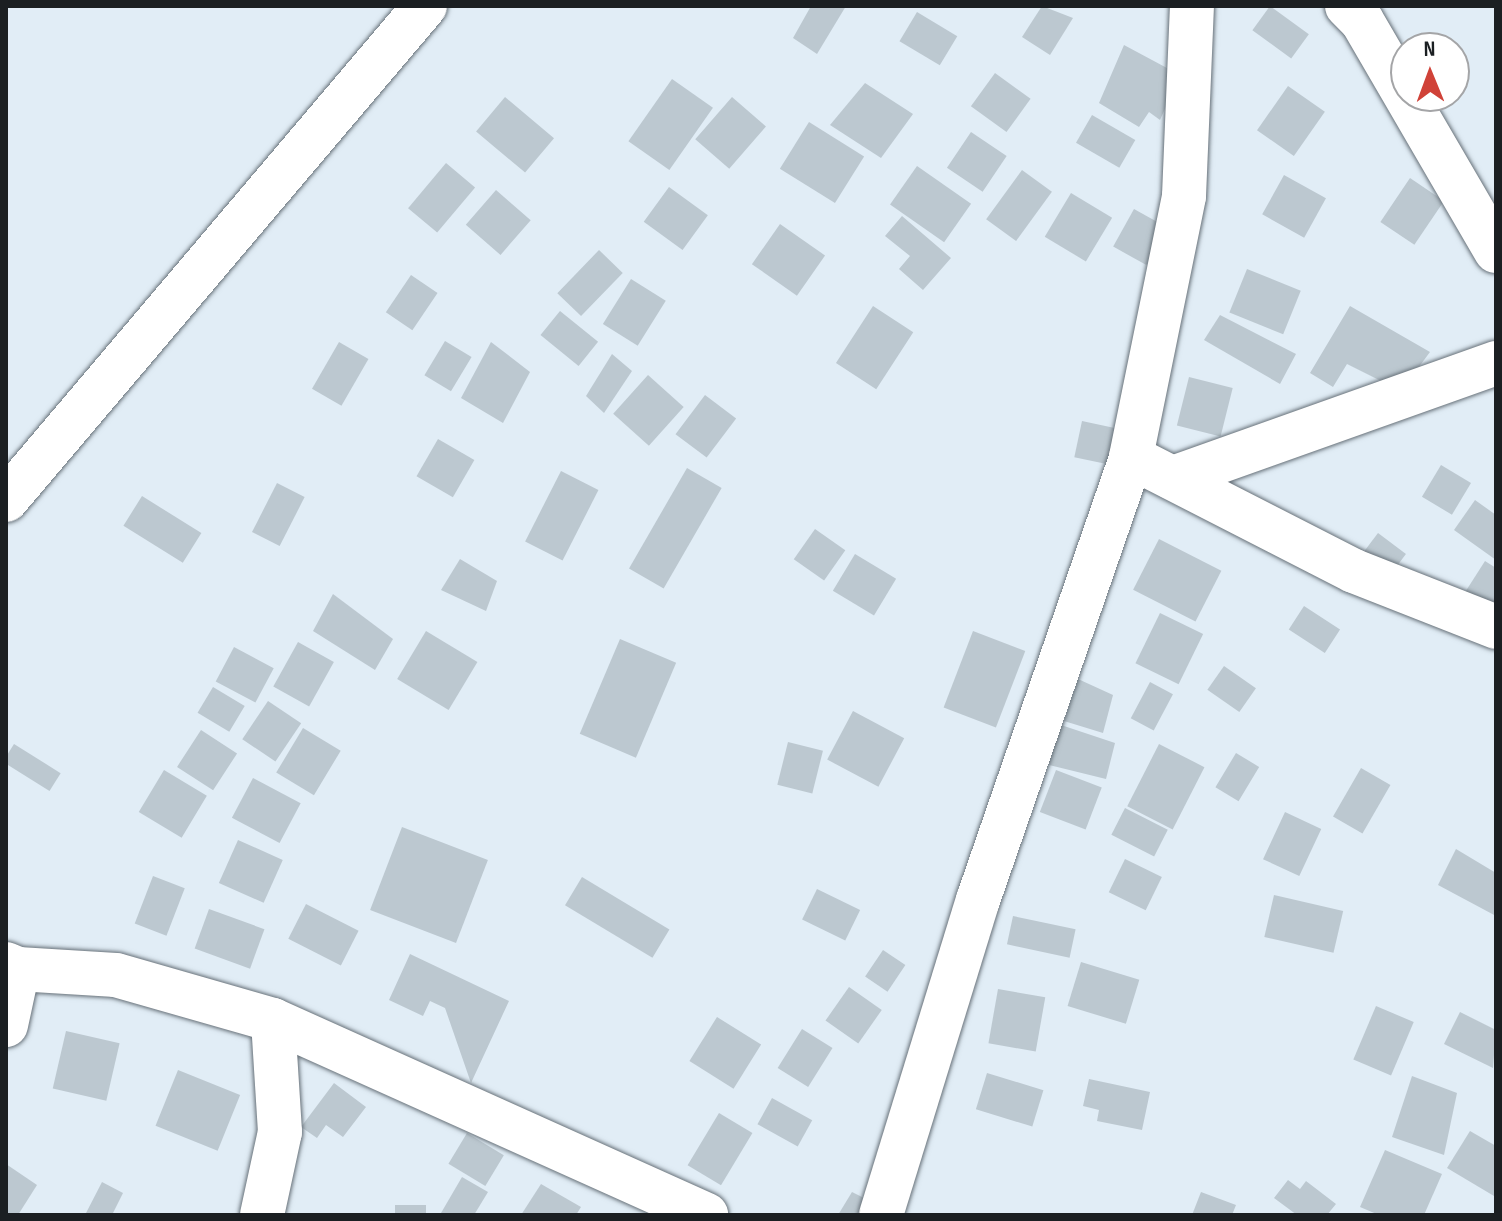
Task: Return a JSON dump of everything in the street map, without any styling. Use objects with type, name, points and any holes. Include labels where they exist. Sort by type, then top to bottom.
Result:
[{"type":"street","points":[[6,500],[425,6]]},
{"type":"street","points":[[881,1215],[978,900],[1131,457],[1184,196],[1192,6]]},
{"type":"street","points":[[1347,6],[1362,21],[1496,251]]},
{"type":"street","points":[[1173,478],[1496,363]]},
{"type":"street","points":[[1131,457],[1354,571],[1496,627]]},
{"type":"street","points":[[6,1025],[12,967],[116,975],[273,1020],[706,1215]]},
{"type":"street","points":[[262,1215],[280,1132],[273,1020]]},
{"type":"building","points":[[811,6],[846,6],[817,54],[793,38]]},
{"type":"building","points":[[1042,6],[1073,18],[1050,55],[1022,37]]},
{"type":"building","points":[[1270,6],[1309,34],[1291,58],[1252,30]]},
{"type":"building","points":[[917,12],[957,36],[940,65],[899,41]]},
{"type":"building","points":[[1124,45],[1180,75],[1160,120],[1149,112],[1139,127],[1099,103]]},
{"type":"building","points":[[995,73],[1031,99],[1006,132],[971,106]]},
{"type":"building","points":[[672,79],[713,108],[669,170],[628,141]]},
{"type":"building","points":[[865,83],[913,114],[881,158],[830,125]]},
{"type":"building","points":[[1288,86],[1325,112],[1294,156],[1257,130]]},
{"type":"building","points":[[505,97],[554,138],[525,173],[476,131]]},
{"type":"building","points":[[732,97],[766,127],[729,169],[695,139]]},
{"type":"building","points":[[1092,115],[1135,140],[1119,168],[1076,143]]},
{"type":"building","points":[[809,122],[864,156],[835,203],[780,169]]},
{"type":"building","points":[[971,132],[1007,156],[983,192],[947,168]]},
{"type":"building","points":[[446,163],[475,187],[437,233],[408,208]]},
{"type":"building","points":[[917,166],[971,204],[944,242],[890,205]]},
{"type":"building","points":[[1022,170],[1052,192],[1016,241],[986,219]]},
{"type":"building","points":[[1284,175],[1326,198],[1304,238],[1262,214]]},
{"type":"building","points":[[1410,178],[1444,201],[1414,245],[1380,222]]},
{"type":"building","points":[[669,187],[708,215],[683,250],[644,222]]},
{"type":"building","points":[[496,190],[531,220],[501,255],[466,225]]},
{"type":"building","points":[[1071,193],[1112,218],[1086,261],[1045,237]]},
{"type":"building","points":[[1134,209],[1167,227],[1146,265],[1113,247]]},
{"type":"building","points":[[902,216],[951,258],[923,290],[899,269],[910,256],[885,236]]},
{"type":"building","points":[[780,224],[825,256],[797,296],[752,264]]},
{"type":"building","points":[[599,250],[623,273],[581,316],[557,293]]},
{"type":"building","points":[[1247,269],[1301,291],[1283,334],[1229,313]]},
{"type":"building","points":[[411,275],[438,293],[412,330],[386,312]]},
{"type":"building","points":[[631,279],[666,301],[638,346],[603,324]]},
{"type":"building","points":[[873,306],[913,332],[876,389],[836,363]]},
{"type":"building","points":[[1350,306],[1430,352],[1401,391],[1347,364],[1333,387],[1310,373]]},
{"type":"building","points":[[560,311],[598,342],[579,366],[540,335]]},
{"type":"building","points":[[1220,315],[1296,354],[1280,384],[1204,340]]},
{"type":"building","points":[[445,341],[472,357],[451,391],[424,375]]},
{"type":"building","points":[[339,342],[368,359],[341,406],[312,389]]},
{"type":"building","points":[[491,342],[530,372],[503,423],[461,398]]},
{"type":"building","points":[[612,354],[632,371],[604,413],[586,396]]},
{"type":"building","points":[[648,375],[684,407],[649,446],[613,414]]},
{"type":"building","points":[[1189,377],[1233,388],[1221,436],[1177,426]]},
{"type":"building","points":[[705,395],[736,418],[707,458],[676,434]]},
{"type":"building","points":[[1082,421],[1125,430],[1117,466],[1074,457]]},
{"type":"building","points":[[438,439],[474,460],[453,497],[416,476]]},
{"type":"building","points":[[1441,465],[1471,483],[1452,515],[1422,497]]},
{"type":"building","points":[[687,468],[722,488],[664,588],[629,568]]},
{"type":"building","points":[[561,471],[598,490],[563,560],[525,541]]},
{"type":"building","points":[[277,483],[305,497],[280,546],[252,532]]},
{"type":"building","points":[[142,496],[201,533],[183,563],[123,526]]},
{"type":"building","points":[[1475,500],[1496,515],[1496,560],[1454,530]]},
{"type":"building","points":[[815,529],[845,550],[824,581],[794,559]]},
{"type":"building","points":[[1378,533],[1406,554],[1371,600],[1343,579]]},
{"type":"building","points":[[1159,539],[1221,571],[1195,622],[1133,590]]},
{"type":"building","points":[[855,554],[896,579],[874,616],[833,591]]},
{"type":"building","points":[[460,559],[497,581],[486,611],[441,590]]},
{"type":"building","points":[[1485,561],[1496,568],[1496,613],[1462,597]]},
{"type":"building","points":[[333,594],[393,639],[375,670],[313,631]]},
{"type":"building","points":[[1304,606],[1340,629],[1325,653],[1289,629]]},
{"type":"building","points":[[1160,613],[1203,634],[1179,684],[1135,663]]},
{"type":"building","points":[[426,631],[477,662],[449,710],[397,679]]},
{"type":"building","points":[[973,631],[1025,651],[996,728],[944,708]]},
{"type":"building","points":[[620,639],[676,663],[636,758],[580,734]]},
{"type":"building","points":[[298,642],[334,662],[309,706],[273,687]]},
{"type":"building","points":[[234,647],[274,668],[255,703],[216,681]]},
{"type":"building","points":[[1224,666],[1256,688],[1239,712],[1207,690]]},
{"type":"building","points":[[1078,679],[1113,695],[1103,733],[1064,721]]},
{"type":"building","points":[[1150,682],[1173,694],[1154,730],[1131,718]]},
{"type":"building","points":[[213,687],[245,706],[229,732],[198,713]]},
{"type":"building","points":[[268,701],[301,723],[275,762],[242,739]]},
{"type":"building","points":[[853,711],[904,738],[878,787],[827,760]]},
{"type":"building","points":[[1055,723],[1115,743],[1106,779],[1041,763]]},
{"type":"building","points":[[303,728],[341,751],[314,795],[276,773]]},
{"type":"building","points":[[201,730],[237,753],[213,790],[177,767]]},
{"type":"building","points":[[788,742],[823,751],[812,793],[777,785]]},
{"type":"building","points":[[14,744],[61,773],[50,791],[6,764],[6,757]]},
{"type":"building","points":[[1159,744],[1204,767],[1173,830],[1127,806]]},
{"type":"building","points":[[1236,753],[1259,767],[1239,801],[1215,787]]},
{"type":"building","points":[[1361,768],[1390,785],[1362,833],[1333,816]]},
{"type":"building","points":[[164,770],[207,796],[182,838],[139,812]]},
{"type":"building","points":[[1056,770],[1102,788],[1086,830],[1040,812]]},
{"type":"building","points":[[253,778],[301,803],[280,843],[232,818]]},
{"type":"building","points":[[1125,808],[1168,830],[1154,857],[1111,835]]},
{"type":"building","points":[[1285,812],[1321,829],[1299,876],[1263,859]]},
{"type":"building","points":[[402,827],[488,860],[456,943],[370,910]]},
{"type":"building","points":[[238,840],[283,860],[264,903],[219,883]]},
{"type":"building","points":[[1456,849],[1496,873],[1496,916],[1438,885]]},
{"type":"building","points":[[1125,859],[1162,877],[1146,910],[1109,892]]},
{"type":"building","points":[[153,876],[185,888],[166,936],[135,924]]},
{"type":"building","points":[[582,877],[669,930],[652,958],[565,905]]},
{"type":"building","points":[[817,889],[860,910],[845,941],[802,920]]},
{"type":"building","points":[[1274,895],[1343,911],[1334,953],[1264,937]]},
{"type":"building","points":[[306,904],[359,931],[341,966],[288,939]]},
{"type":"building","points":[[209,909],[264,929],[250,969],[195,948]]},
{"type":"building","points":[[1013,916],[1076,929],[1070,958],[1007,944]]},
{"type":"building","points":[[883,950],[905,965],[887,992],[865,977]]},
{"type":"building","points":[[410,954],[509,1001],[471,1083],[445,1008],[430,1001],[423,1016],[389,1000]]},
{"type":"building","points":[[1081,962],[1139,980],[1126,1024],[1068,1006]]},
{"type":"building","points":[[849,987],[882,1010],[858,1044],[825,1021]]},
{"type":"building","points":[[998,989],[1045,997],[1036,1051],[988,1043]]},
{"type":"building","points":[[1376,1006],[1414,1022],[1391,1075],[1353,1059]]},
{"type":"building","points":[[1460,1012],[1496,1030],[1493,1068],[1444,1044]]},
{"type":"building","points":[[717,1017],[761,1045],[734,1089],[689,1061]]},
{"type":"building","points":[[802,1029],[833,1048],[808,1087],[778,1068]]},
{"type":"building","points":[[66,1031],[120,1043],[106,1101],[53,1088]]},
{"type":"building","points":[[178,1070],[240,1095],[218,1151],[156,1126]]},
{"type":"building","points":[[987,1073],[1043,1090],[1032,1127],[976,1109]]},
{"type":"building","points":[[1412,1076],[1457,1093],[1444,1155],[1392,1137]]},
{"type":"building","points":[[1089,1079],[1150,1092],[1142,1130],[1097,1121],[1099,1110],[1083,1106]]},
{"type":"building","points":[[334,1083],[366,1107],[343,1137],[326,1125],[317,1138],[301,1127]]},
{"type":"building","points":[[772,1098],[812,1120],[798,1147],[757,1124]]},
{"type":"building","points":[[719,1113],[752,1133],[721,1185],[688,1165]]},
{"type":"building","points":[[1470,1131],[1496,1146],[1494,1196],[1447,1168]]},
{"type":"building","points":[[467,1133],[504,1155],[485,1186],[448,1164]]},
{"type":"building","points":[[1385,1150],[1442,1174],[1424,1215],[1379,1215],[1360,1207]]},
{"type":"building","points":[[6,1164],[37,1185],[18,1215],[6,1215]]},
{"type":"building","points":[[462,1177],[488,1192],[474,1215],[441,1213]]},
{"type":"building","points":[[1288,1180],[1300,1189],[1306,1181],[1336,1204],[1327,1215],[1297,1215],[1274,1198]]},
{"type":"building","points":[[102,1182],[123,1193],[112,1215],[85,1215]]},
{"type":"building","points":[[541,1184],[581,1207],[576,1215],[521,1215]]},
{"type":"building","points":[[852,1192],[898,1215],[838,1215]]},
{"type":"building","points":[[1201,1192],[1236,1205],[1232,1215],[1192,1215]]},
{"type":"building","points":[[395,1205],[426,1205],[426,1215],[395,1215]]}]
